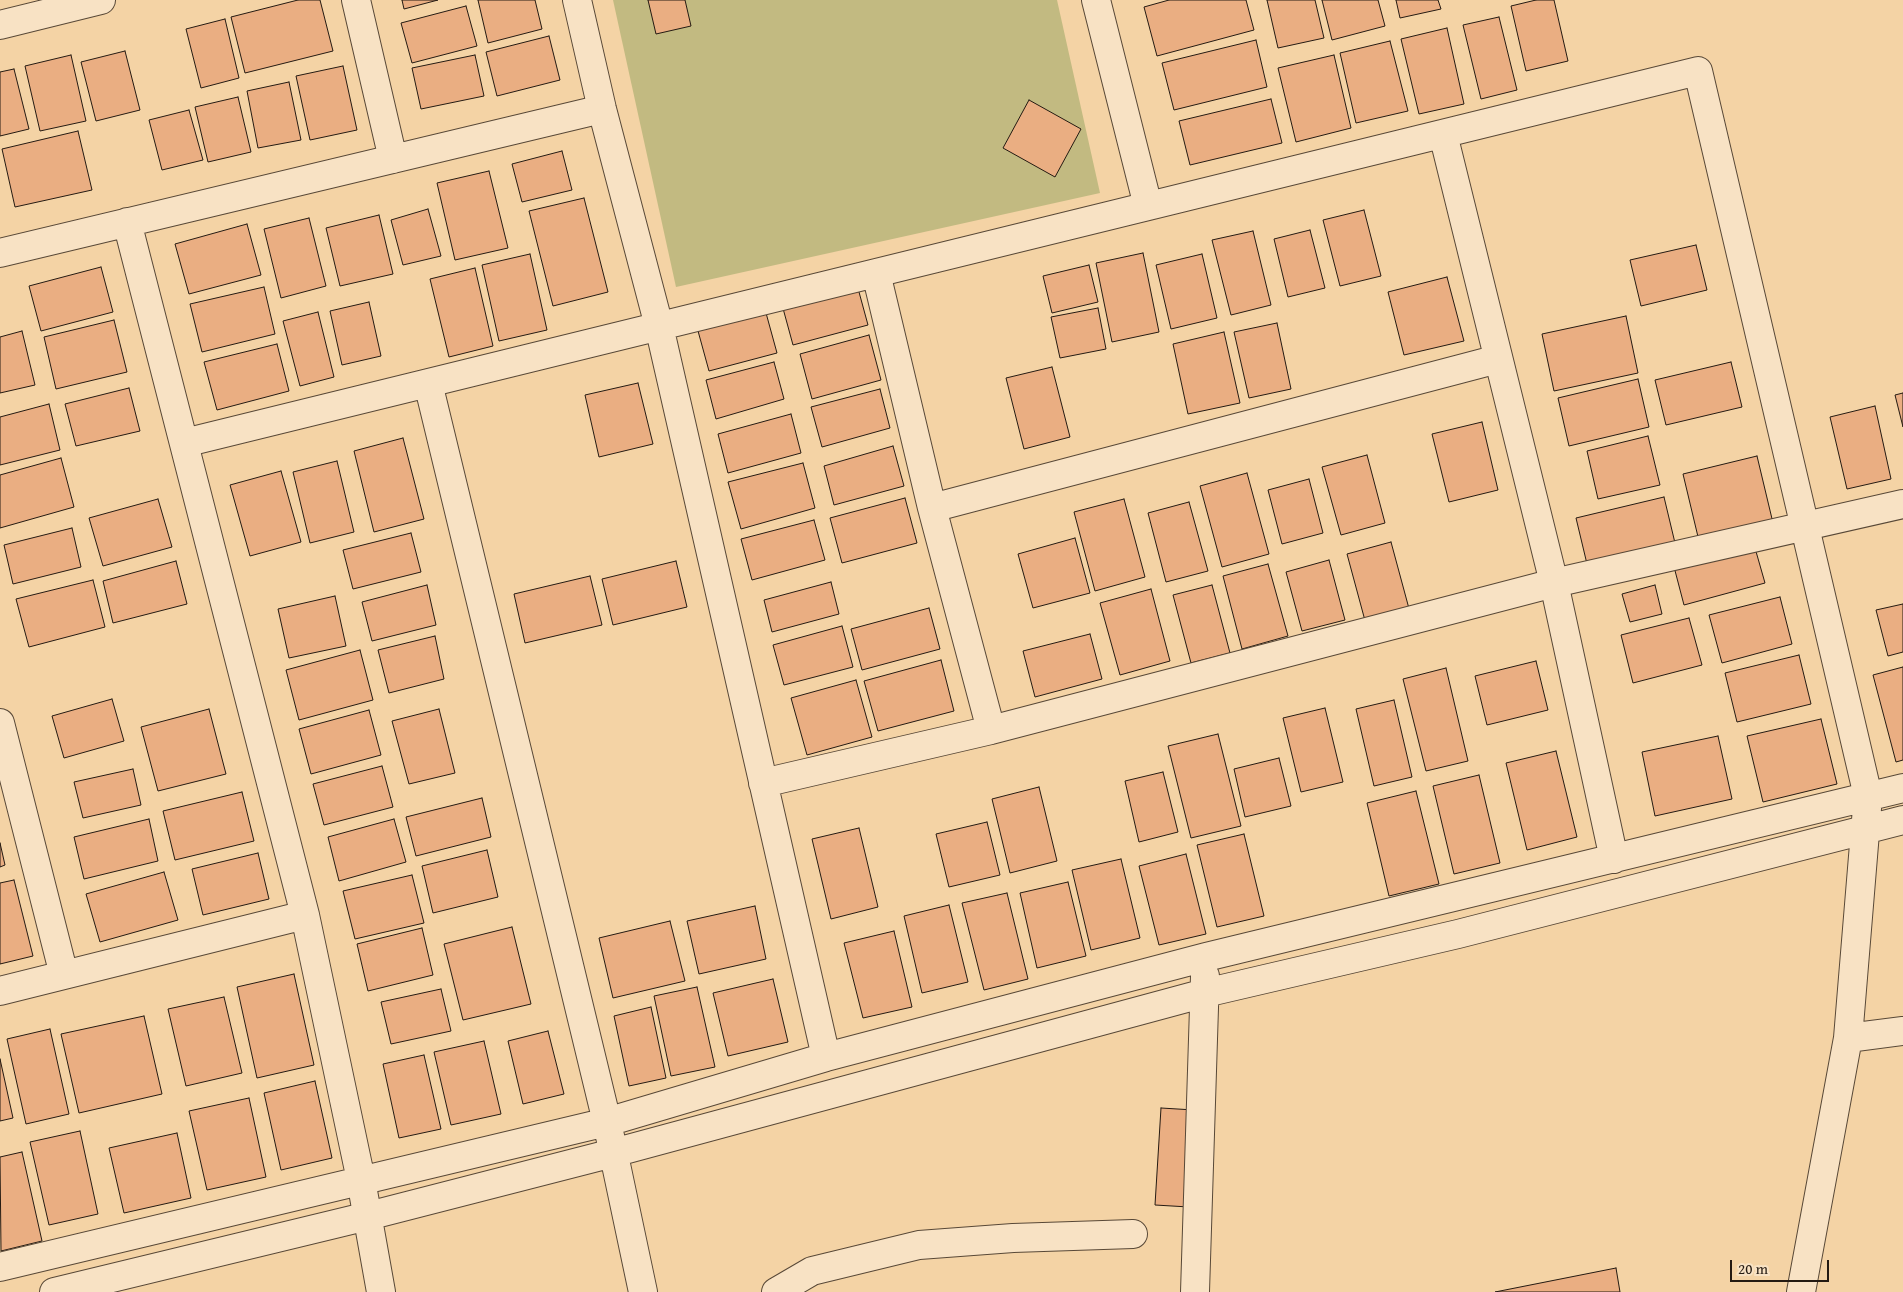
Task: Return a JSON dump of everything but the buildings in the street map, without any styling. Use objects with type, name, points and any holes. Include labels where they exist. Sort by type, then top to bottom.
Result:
[{"type":"street","points":[[0,25],[101,0]]},
{"type":"street","points":[[356,0],[393,159]]},
{"type":"street","points":[[577,0],[602,109],[659,326],[826,1057]]},
{"type":"street","points":[[1096,0],[1148,206]]},
{"type":"street","points":[[184,442],[1698,71],[1868,796],[1848,1038],[1801,1292]]},
{"type":"street","points":[[0,253],[602,109]]},
{"type":"street","points":[[1442,134],[1554,583],[1614,858]]},
{"type":"street","points":[[127,222],[305,915],[361,1180],[381,1292]]},
{"type":"street","points":[[876,273],[932,508],[991,730]]},
{"type":"street","points":[[932,508],[1498,359]]},
{"type":"street","points":[[428,383],[607,1122],[643,1292]]},
{"type":"street","points":[[763,783],[991,730],[1554,583],[1903,504]]},
{"type":"street","points":[[1,732],[64,975]]},
{"type":"street","points":[[0,1267],[607,1122],[826,1057],[1206,957],[1903,788]]},
{"type":"street","points":[[54,1292],[368,1216],[613,1153],[1205,993],[1458,934],[1865,828],[1903,820]]},
{"type":"street","points":[[0,991],[305,915]]},
{"type":"street","points":[[1195,1292],[1206,957]]},
{"type":"street","points":[[1848,1038],[1903,1031]]},
{"type":"street","points":[[776,1292],[812,1271],[920,1245],[1013,1238],[1133,1234]]},
{"type":"shaded area","points":[[613,0],[1057,0],[1100,193],[676,287]]}]
